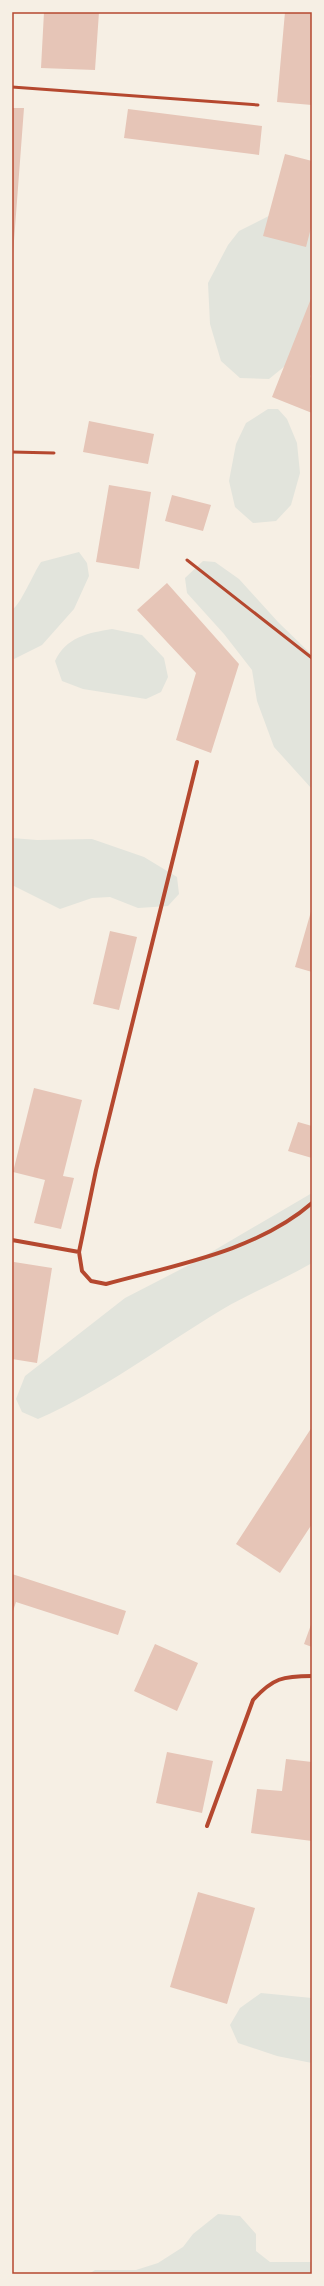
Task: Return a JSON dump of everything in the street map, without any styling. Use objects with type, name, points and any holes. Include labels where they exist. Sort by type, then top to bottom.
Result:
[{"type":"street","points":[[197,762],[96,1170],[79,1252],[82,1271],[91,1281],[106,1284],[222,1253],[295,1218],[312,1203]]},
{"type":"street","points":[[12,1240],[79,1252]]},
{"type":"street","points":[[207,1826],[253,1700],[267,1684],[285,1676],[312,1676]]},
{"type":"lane","points":[[12,87],[258,104]]},
{"type":"lane","points":[[12,452],[54,453]]},
{"type":"lane","points":[[187,560],[312,658]]},
{"type":"shaded area","points":[[312,194],[312,344],[269,379],[240,378],[221,361],[210,324],[208,283],[228,245],[239,231]]},
{"type":"shaded area","points":[[268,409],[278,409],[287,419],[297,443],[300,473],[291,505],[276,521],[253,523],[235,507],[229,481],[236,444],[246,423]]},
{"type":"shaded area","points":[[79,552],[87,563],[89,576],[74,609],[42,645],[12,660],[12,610],[16,607],[41,562]]},
{"type":"shaded area","points":[[203,561],[215,562],[239,579],[278,622],[312,655],[312,789],[274,747],[257,701],[252,670],[224,634],[187,593],[185,578]]},
{"type":"shaded area","points":[[112,629],[142,635],[164,658],[168,677],[161,692],[146,699],[83,689],[62,681],[55,661],[65,646],[86,635]]},
{"type":"shaded area","points":[[12,838],[37,840],[92,839],[144,857],[177,877],[179,894],[168,906],[138,908],[110,897],[92,898],[60,909],[12,885]]},
{"type":"shaded area","points":[[312,1193],[312,1263],[223,1309],[86,1395],[38,1419],[22,1412],[16,1399],[25,1376],[125,1298],[191,1264]]},
{"type":"shaded area","points":[[261,1993],[312,1998],[312,2063],[277,2056],[238,2043],[230,2025],[240,2008]]},
{"type":"shaded area","points":[[218,2214],[240,2216],[256,2234],[256,2251],[270,2262],[312,2262],[312,2274],[89,2274],[95,2270],[136,2270],[158,2263],[183,2247],[193,2234]]},
{"type":"building","points":[[44,12],[99,12],[95,70],[41,68]]},
{"type":"building","points":[[285,12],[312,12],[312,105],[277,102]]},
{"type":"building","points":[[12,108],[24,108],[13,254],[12,254]]},
{"type":"building","points":[[128,109],[262,126],[259,155],[124,138]]},
{"type":"building","points":[[285,154],[312,161],[312,224],[306,247],[263,236]]},
{"type":"building","points":[[312,296],[312,371],[310,377],[312,378],[312,413],[272,397]]},
{"type":"building","points":[[89,421],[154,434],[148,464],[83,452]]},
{"type":"building","points":[[109,485],[151,492],[139,569],[96,562]]},
{"type":"building","points":[[172,495],[211,505],[203,531],[165,521]]},
{"type":"building","points":[[167,583],[239,664],[211,753],[176,740],[196,673],[137,610]]},
{"type":"building","points":[[312,908],[312,972],[295,967]]},
{"type":"building","points":[[110,931],[137,937],[119,1010],[93,1004]]},
{"type":"building","points":[[34,1088],[82,1100],[63,1176],[74,1178],[61,1229],[34,1223],[45,1180],[13,1172]]},
{"type":"building","points":[[298,1122],[312,1126],[312,1158],[288,1151]]},
{"type":"building","points":[[14,1262],[52,1268],[37,1363],[12,1359]]},
{"type":"building","points":[[312,1427],[312,1524],[280,1573],[236,1544]]},
{"type":"building","points":[[12,1574],[126,1611],[118,1635],[16,1602],[12,1614]]},
{"type":"building","points":[[312,1622],[312,1647],[304,1644]]},
{"type":"building","points":[[155,1644],[198,1663],[177,1711],[134,1691]]},
{"type":"building","points":[[167,1752],[213,1761],[202,1813],[156,1803]]},
{"type":"building","points":[[286,1759],[312,1762],[312,1841],[251,1833],[257,1789],[282,1791]]},
{"type":"building","points":[[198,1892],[255,1908],[227,2004],[170,1987]]}]
